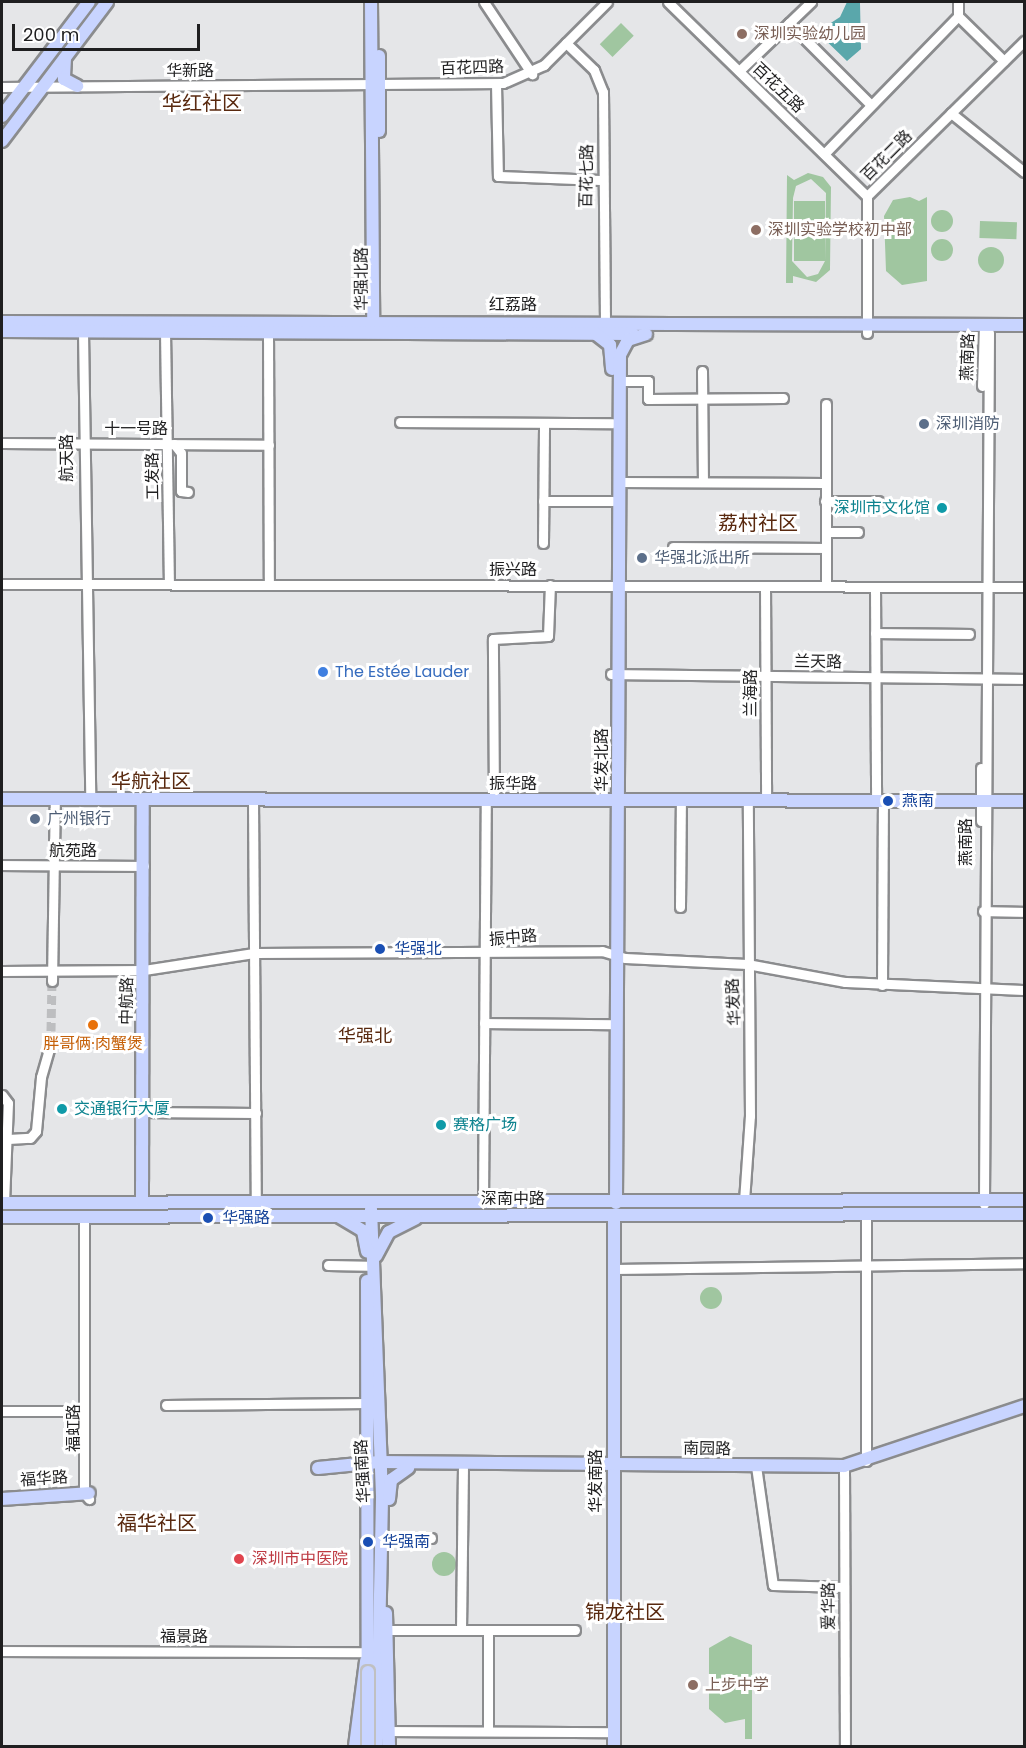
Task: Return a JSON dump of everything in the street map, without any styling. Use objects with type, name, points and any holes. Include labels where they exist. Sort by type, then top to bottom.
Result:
[{"type":"main road","points":[[2,116],[22,86],[89,2]]},
{"type":"main road","points":[[2,141],[107,2]]},
{"type":"main road","name":"华强北路","points":[[371,2],[375,85]]},
{"type":"main road","name":"华强北路","points":[[374,325],[375,85],[379,2]]},
{"type":"main road","points":[[46,55],[62,61]]},
{"type":"main road","points":[[62,61],[64,80],[76,86]]},
{"type":"main road","name":"红荔路","points":[[2,322],[604,324],[1024,333]]},
{"type":"main road","name":"红荔路","points":[[2,331],[268,332],[374,325],[646,334],[867,330]]},
{"type":"main road","name":"红荔路","points":[[985,331],[1024,325]]},
{"type":"main road","name":"华发北路","points":[[594,333],[611,348],[615,585],[613,1207]]},
{"type":"main road","name":"华发北路","points":[[615,585],[620,482],[622,347],[646,334]]},
{"type":"main road","name":"振华路","points":[[2,799],[1024,801]]},
{"type":"main road","name":"中航路","points":[[142,1203],[143,800]]},
{"type":"main road","name":"华发北路","points":[[613,1207],[611,1024],[614,955]]},
{"type":"main road","name":"深南中路","points":[[2,1217],[421,1216],[744,1201],[1024,1200]]},
{"type":"main road","name":"深南中路","points":[[3,1203],[483,1203],[866,1214],[1024,1214]]},
{"type":"main road","points":[[360,1203],[375,1216]]},
{"type":"main road","name":"华发南路","points":[[613,1207],[614,1746]]},
{"type":"main road","name":"华强南路","points":[[336,1216],[367,1237],[371,1263],[378,1435],[367,1654],[385,1742]]},
{"type":"main road","name":"华强南路","points":[[375,1216],[371,1263],[368,1403],[376,1464]]},
{"type":"main road","points":[[371,1263],[389,1232],[421,1216]]},
{"type":"main road","name":"南园路","points":[[844,1470],[1024,1406]]},
{"type":"main road","name":"南园路","points":[[376,1464],[844,1470],[1024,1414]]},
{"type":"main road","points":[[378,1435],[386,1453],[405,1465],[390,1484],[382,1538]]},
{"type":"main road","points":[[318,1468],[376,1464]]},
{"type":"main road","name":"南园路","points":[[405,1465],[464,1469],[612,1467]]},
{"type":"main road","name":"华强南路","points":[[368,1746],[372,1672],[382,1572],[382,1538],[375,1490]]},
{"type":"main road","name":"福华路","points":[[2,1499],[88,1495]]},
{"type":"main road","name":"福华路","points":[[2,1506],[88,1495]]},
{"type":"main road","points":[[382,1572],[386,1630],[385,1742]]},
{"type":"main road","points":[[357,1746],[367,1654]]},
{"type":"street","points":[[484,2],[532,74]]},
{"type":"street","name":"百花四路","points":[[375,85],[496,84],[532,74],[607,2]]},
{"type":"street","name":"百花五路","points":[[668,2],[867,196]]},
{"type":"street","points":[[739,71],[811,2]]},
{"type":"street","points":[[824,154],[958,16],[958,2]]},
{"type":"street","points":[[958,16],[1004,61]]},
{"type":"street","points":[[789,23],[871,105]]},
{"type":"street","name":"百花二路","points":[[867,330],[867,196],[1024,41]]},
{"type":"street","name":"百花七路","points":[[566,43],[602,86],[604,324]]},
{"type":"street","points":[[496,84],[498,176],[602,180]]},
{"type":"street","name":"华新路","points":[[2,87],[375,85]]},
{"type":"street","points":[[951,113],[1024,172]]},
{"type":"street","name":"燕南路","points":[[985,331],[986,1200]]},
{"type":"street","name":"航天路","points":[[83,332],[84,584]]},
{"type":"street","name":"工发路","points":[[165,332],[171,444],[169,584]]},
{"type":"street","points":[[268,332],[269,584]]},
{"type":"street","points":[[702,371],[703,482]]},
{"type":"street","points":[[620,381],[648,381],[648,399],[783,398]]},
{"type":"street","points":[[826,404],[826,586]]},
{"type":"street","points":[[400,422],[612,423]]},
{"type":"street","points":[[543,543],[544,423]]},
{"type":"street","name":"十一号路","points":[[2,443],[269,445]]},
{"type":"street","points":[[171,444],[181,453],[181,491],[188,492]]},
{"type":"street","points":[[620,482],[825,483]]},
{"type":"street","points":[[543,501],[612,501]]},
{"type":"street","points":[[825,501],[878,501]]},
{"type":"street","points":[[826,532],[858,532]]},
{"type":"street","points":[[673,547],[826,548]]},
{"type":"street","name":"振兴路","points":[[2,584],[1024,587]]},
{"type":"street","points":[[84,584],[90,599],[90,800]]},
{"type":"street","points":[[483,1203],[484,955],[493,639],[548,636],[550,585]]},
{"type":"street","name":"兰海路","points":[[765,586],[766,801]]},
{"type":"street","points":[[875,586],[882,985]]},
{"type":"street","points":[[875,633],[969,634]]},
{"type":"street","name":"兰天路","points":[[615,674],[1024,679]]},
{"type":"street","points":[[52,981],[55,799]]},
{"type":"street","points":[[253,800],[256,1203]]},
{"type":"street","points":[[680,907],[681,801]]},
{"type":"street","name":"华发路","points":[[744,1201],[750,1116],[747,964],[748,801]]},
{"type":"street","name":"航苑路","points":[[2,865],[144,866]]},
{"type":"street","points":[[984,911],[1024,912]]},
{"type":"street","name":"振中路","points":[[2,971],[144,970],[254,953],[484,955],[538,950],[747,964],[882,985],[1024,990]]},
{"type":"street","name":"燕南路","points":[[961,1201],[980,1188],[984,987]]},
{"type":"street","points":[[484,1023],[611,1024]]},
{"type":"street","points":[[8,1139],[30,1138],[36,1131],[41,1077],[51,1042],[51,1030]]},
{"type":"street","points":[[51,1042],[142,1042]]},
{"type":"street","points":[[2,1095],[8,1103],[3,1203]]},
{"type":"street","points":[[142,1112],[256,1113]]},
{"type":"street","points":[[970,1214],[986,1200]]},
{"type":"street","points":[[866,1214],[866,1461]]},
{"type":"street","name":"福虹路","points":[[87,1217],[84,1411],[88,1495]]},
{"type":"street","name":"福虹路","points":[[87,1217],[88,1495]]},
{"type":"street","points":[[328,1265],[371,1263]]},
{"type":"street","points":[[614,1269],[1024,1263]]},
{"type":"street","points":[[166,1405],[368,1403]]},
{"type":"street","points":[[2,1412],[84,1411]]},
{"type":"street","points":[[461,1630],[464,1469]]},
{"type":"street","points":[[756,1469],[773,1586],[844,1587]]},
{"type":"street","name":"爱华路","points":[[844,1470],[844,1746]]},
{"type":"street","points":[[382,1538],[431,1538]]},
{"type":"street","points":[[386,1630],[575,1630]]},
{"type":"street","points":[[488,1630],[488,1731]]},
{"type":"street","name":"福景路","points":[[2,1651],[367,1654]]},
{"type":"street","points":[[385,1742],[488,1731],[614,1732]]},
{"type":"green space","points":[[621,23],[634,36],[613,57],[600,44]]},
{"type":"green space","points":[[808,173],[823,177],[831,187],[830,270],[816,282],[793,276],[793,283],[786,283],[787,175],[794,180]],"holes":[[[811,179],[826,193],[825,261],[818,274],[807,277],[792,261],[793,198],[796,186]]]},
{"type":"green space","points":[[910,197],[919,201],[927,197],[927,281],[902,285],[886,271],[884,216],[893,200]]},
{"type":"green space","points":[[794,201],[825,201],[825,261],[794,261]]},
{"type":"green space","points":[[942,210],[950,213],[953,221],[950,229],[942,232],[934,229],[931,221],[934,213]]},
{"type":"green space","points":[[980,221],[1017,222],[1016,239],[979,238]]},
{"type":"green space","points":[[942,239],[950,242],[953,250],[950,258],[942,261],[934,258],[931,250],[934,242]]},
{"type":"green space","points":[[991,247],[1000,251],[1004,260],[1000,269],[991,273],[982,269],[978,260],[982,251]]},
{"type":"green space","points":[[711,1287],[719,1290],[722,1298],[719,1306],[711,1309],[703,1306],[700,1298],[703,1290]]},
{"type":"green space","points":[[444,1552],[449,1553],[455,1559],[455,1569],[449,1575],[444,1576],[439,1575],[433,1569],[432,1564],[433,1559],[439,1553]]},
{"type":"green space","points":[[730,1636],[752,1645],[752,1739],[745,1739],[745,1719],[725,1723],[709,1709],[709,1648]]},
{"type":"water","points":[[847,2],[860,3],[861,49],[847,61],[817,32],[840,17]]},
{"type":"tunnel","points":[[51,1031],[52,981]]},
{"type":"place","name":"深圳实验幼儿园","points":[[742,34]]},
{"type":"place","name":"深圳实验学校初中部","points":[[756,230]]},
{"type":"place","name":"深圳消防","points":[[924,424]]},
{"type":"place","name":"深圳市文化馆","points":[[942,508]]},
{"type":"place","name":"华强北派出所","points":[[642,558]]},
{"type":"place","name":"The Estée Lauder","points":[[323,672]]},
{"type":"place","name":"燕南","points":[[888,801]]},
{"type":"place","name":"广州银行","points":[[35,819]]},
{"type":"place","name":"华强北","points":[[380,949]]},
{"type":"place","name":"胖哥俩·肉蟹煲","points":[[93,1025]]},
{"type":"place","name":"交通银行大厦","points":[[62,1109]]},
{"type":"place","name":"赛格广场","points":[[441,1125]]},
{"type":"place","name":"华强路","points":[[208,1218]]},
{"type":"place","name":"华强南","points":[[368,1542]]},
{"type":"place","name":"深圳市中医院","points":[[239,1559]]},
{"type":"place","name":"上步中学","points":[[693,1685]]},
{"type":"district","name":"华红社区","points":[[202,103]]},
{"type":"district","name":"荔村社区","points":[[758,523]]},
{"type":"district","name":"华航社区","points":[[151,781]]},
{"type":"district","name":"华强北","points":[[365,1036]]},
{"type":"district","name":"福华社区","points":[[157,1523]]},
{"type":"district","name":"锦龙社区","points":[[625,1612]]}]
